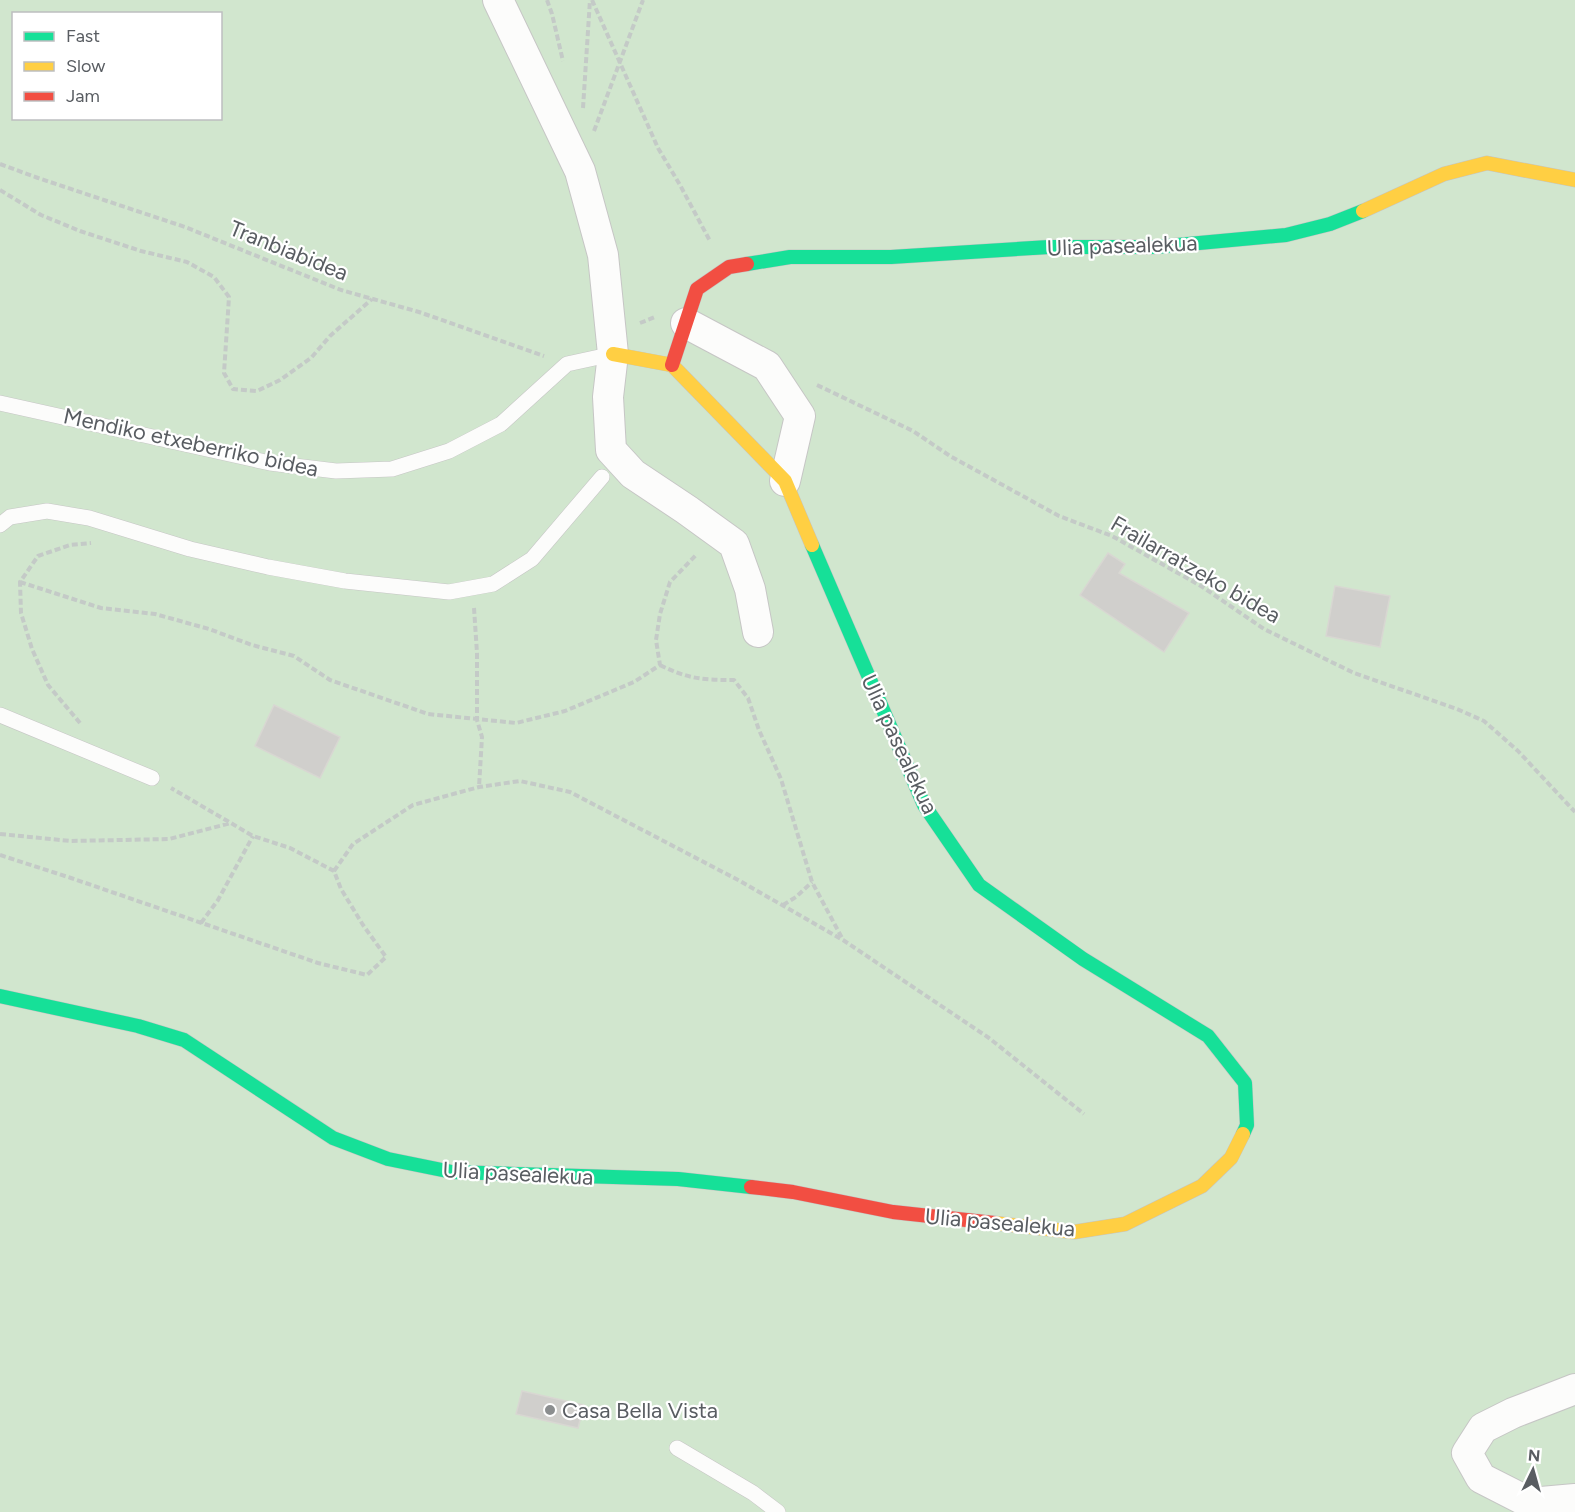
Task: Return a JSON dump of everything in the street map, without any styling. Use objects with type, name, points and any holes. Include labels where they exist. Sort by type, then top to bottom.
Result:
[{"type":"street","points":[[498,0],[580,171],[603,255],[613,354],[608,397],[610,450],[633,474],[734,544],[750,589],[758,632]]},
{"type":"street","name":"Ulia pasealekua","points":[[697,289],[729,267],[790,257],[891,256],[1049,247],[1156,247],[1286,235],[1330,224],[1391,200],[1444,174],[1487,163],[1575,180]]},
{"type":"street","points":[[613,354],[672,365],[697,289]]},
{"type":"street","points":[[686,323],[767,366],[800,416],[784,481]]},
{"type":"street","name":"Ulia pasealekua","points":[[0,996],[138,1026],[184,1041],[333,1138],[388,1159],[452,1172],[678,1179],[793,1192],[892,1212],[1074,1232],[1125,1224],[1202,1186],[1231,1158],[1246,1125],[1245,1083],[1208,1036],[1083,959],[979,885],[924,805],[784,481],[672,365]]},
{"type":"street","points":[[1575,1389],[1513,1413],[1483,1428],[1467,1453],[1481,1478],[1530,1503],[1575,1498]]},
{"type":"lane","points":[[567,364],[613,354]]},
{"type":"lane","name":"Mendiko etxeberriko bidea","points":[[0,403],[270,463],[336,471],[392,469],[449,451],[501,424],[567,364]]},
{"type":"lane","points":[[0,525],[10,517],[47,511],[89,518],[201,551],[345,582],[449,592],[492,584],[532,559],[602,477]]},
{"type":"lane","points":[[0,716],[152,778]]},
{"type":"lane","points":[[677,1448],[753,1493],[778,1512]]},
{"type":"path","points":[[591,0],[658,148],[714,250],[714,260],[697,289],[649,321],[638,323]]},
{"type":"path","points":[[583,110],[591,0]]},
{"type":"path","points":[[580,171],[643,0]]},
{"type":"path","name":"Tranbiabidea","points":[[0,164],[185,227],[341,290],[419,312],[567,364]]},
{"type":"path","points":[[0,190],[41,215],[80,231],[141,251],[187,262],[214,277],[229,297],[224,373],[233,389],[257,391],[280,381],[311,358],[330,336],[373,299]]},
{"type":"path","name":"Frailarratzeko bidea","points":[[800,416],[815,385],[913,431],[950,456],[1059,516],[1112,536],[1201,586],[1264,629],[1354,673],[1457,709],[1484,721],[1518,751],[1575,812]]},
{"type":"path","points":[[48,685],[32,649],[21,613],[20,582],[38,556],[70,546],[101,543]]},
{"type":"path","points":[[660,665],[657,631],[670,582],[697,554]]},
{"type":"path","points":[[20,582],[101,608],[155,614],[294,656],[330,680],[376,698],[428,714],[516,723],[564,711],[634,682],[660,665]]},
{"type":"path","points":[[473,588],[477,653],[477,720],[482,737],[479,786]]},
{"type":"path","points":[[660,665],[680,675],[709,680],[734,680],[748,698],[759,730],[781,779],[812,882],[843,940]]},
{"type":"path","points":[[0,855],[349,972],[367,975],[386,957],[346,898],[334,871],[290,848],[253,836],[186,795],[152,778]]},
{"type":"path","points":[[334,871],[353,844],[413,805],[479,786],[520,781],[570,792],[783,905],[843,940],[989,1038],[1084,1114]]},
{"type":"path","points":[[0,834],[71,841],[169,839],[231,822]]},
{"type":"path","points":[[201,923],[218,900],[253,836]]},
{"type":"path","points":[[783,905],[796,897],[812,882]]},
{"type":"green space","points":[[0,0],[1575,0],[1575,1512],[0,1512]]},
{"type":"building","points":[[1108,553],[1125,564],[1119,573],[1189,613],[1164,652],[1080,595]]},
{"type":"building","points":[[1335,586],[1390,596],[1380,647],[1326,636]]},
{"type":"building","points":[[274,705],[340,737],[320,778],[255,746]]},
{"type":"building","name":"Casa Bella Vista","points":[[522,1391],[584,1405],[578,1428],[516,1414]]},
{"type":"traffic: fast","points":[[747,264],[790,257],[891,257],[1049,247],[1156,247],[1286,235],[1330,224],[1363,211]]},
{"type":"traffic: fast","points":[[812,545],[924,805],[979,885],[1083,959],[1208,1036],[1245,1083],[1247,1125],[1243,1134]]},
{"type":"traffic: fast","points":[[0,996],[138,1026],[184,1040],[333,1138],[388,1159],[452,1172],[678,1179],[751,1187]]},
{"type":"traffic: slow","points":[[1363,211],[1444,174],[1487,163],[1575,180]]},
{"type":"traffic: slow","points":[[613,354],[672,365],[785,481],[812,545]]},
{"type":"traffic: slow","points":[[994,1223],[1074,1232],[1125,1224],[1202,1186],[1231,1158],[1243,1134]]},
{"type":"traffic: jam","points":[[672,365],[697,289],[729,267],[747,264]]},
{"type":"traffic: jam","points":[[751,1187],[793,1192],[893,1212],[994,1223]]},
{"type":"place","name":"Casa Bella Vista","points":[[550,1410]]}]
